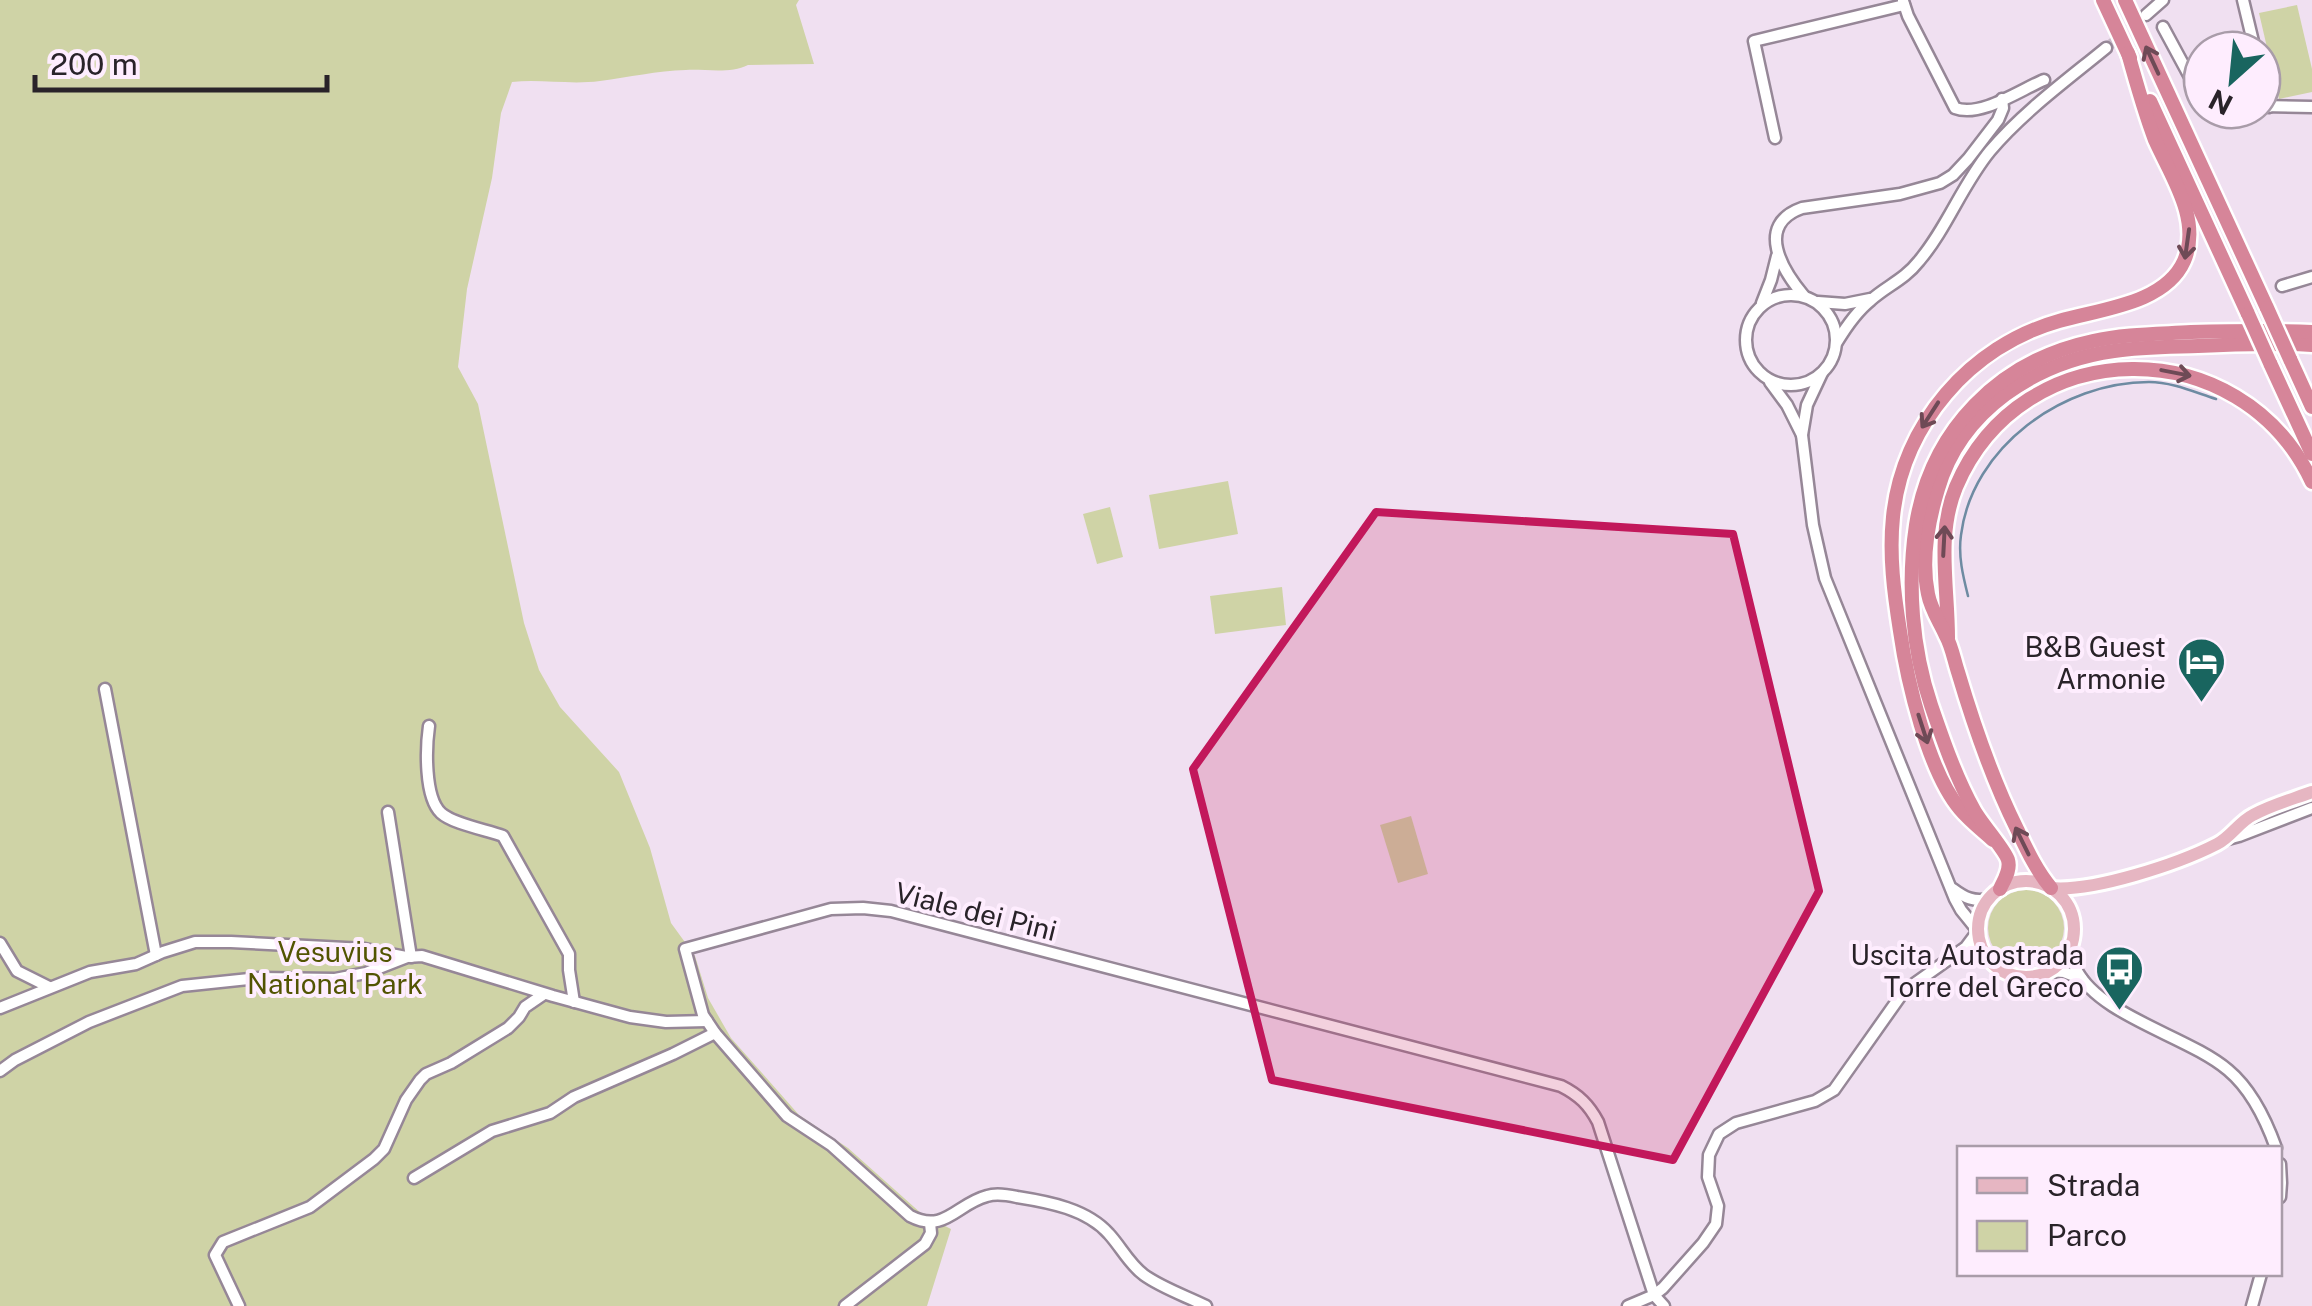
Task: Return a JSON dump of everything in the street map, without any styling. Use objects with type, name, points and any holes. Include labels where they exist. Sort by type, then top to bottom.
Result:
[{"type":"highway","points":[[2103,0],[2312,454]]},
{"type":"highway","points":[[2124,0],[2310,402]]},
{"type":"highway","points":[[1994,840],[1970,820],[1950,794],[1919,717],[1906,671],[1896,608],[1891,555],[1893,513],[1900,478],[1917,436],[1945,394],[1964,374],[2027,333],[2155,293],[2167,285],[2184,261],[2190,232],[2187,214],[2154,138],[2128,53]]},
{"type":"highway","points":[[1994,894],[2008,873],[2009,861],[1971,805],[1932,706],[1913,608],[1911,575],[1918,514],[1929,475],[1946,440],[1969,409],[2001,381],[2036,360],[2074,346],[2149,334],[2312,332]]},
{"type":"highway","points":[[1948,638],[1936,619],[1926,578],[1926,548],[1934,502],[1940,480],[1960,443],[2003,395],[2049,368],[2114,350],[2312,345]]},
{"type":"highway","points":[[2051,888],[2035,866],[1998,792],[1948,638],[1944,532],[1956,486],[1966,466],[1992,431],[2024,402],[2060,383],[2099,372],[2136,368],[2175,372],[2216,384],[2248,403],[2278,428],[2312,482]]},
{"type":"main road","points":[[2101,884],[2075,905],[2074,934],[2059,964],[2029,977],[1998,968],[1991,962],[1978,930],[1979,920],[1994,894],[2024,881],[2072,890],[2154,868],[2224,840],[2254,814],[2312,792]]},
{"type":"main road","points":[[2051,888],[2072,916]]},
{"type":"street","points":[[2146,15],[2163,0]]},
{"type":"street","points":[[2243,0],[2250,30]]},
{"type":"street","points":[[1776,138],[1754,41],[1903,2],[1955,108],[1966,112],[1983,108],[2044,80]]},
{"type":"street","points":[[2163,27],[2182,62]]},
{"type":"street","points":[[1628,1306],[1654,1296],[1704,1243],[1716,1224],[1718,1206],[1708,1178],[1709,1156],[1718,1134],[1736,1123],[1815,1101],[1834,1090],[1904,991],[1966,947],[1978,930],[1961,910],[1951,888],[1825,578],[1813,525],[1802,435],[1807,404],[1830,364],[1836,342],[1856,315],[1871,299],[1903,279],[1922,258],[1991,150],[2106,48]]},
{"type":"street","points":[[1802,435],[1779,392],[1750,360],[1746,349],[1748,326],[1772,280],[1779,227],[1793,211],[1900,194],[1940,183],[1953,175],[1998,120],[2002,99]]},
{"type":"street","points":[[2282,107],[2312,107]]},
{"type":"street","points":[[1777,256],[1809,299],[1831,318],[1836,342]]},
{"type":"street","points":[[2282,286],[2312,277]]},
{"type":"street","points":[[1760,306],[1780,296],[1845,304],[1871,299]]},
{"type":"street","points":[[1766,378],[1789,386],[1822,374]]},
{"type":"street","points":[[106,690],[156,955]]},
{"type":"street","points":[[429,726],[425,755],[438,809],[451,818],[503,836],[569,954],[574,1002]]},
{"type":"street","points":[[2224,840],[2312,808]]},
{"type":"street","points":[[388,812],[409,957]]},
{"type":"street","points":[[1951,888],[1977,901],[1994,894]]},
{"type":"street","name":"Viale dei Pini","points":[[930,1223],[910,1216],[831,1145],[788,1116],[703,1015],[685,949],[831,908],[891,911],[1562,1086],[1584,1100],[1598,1122],[1654,1296]]},
{"type":"street","points":[[0,1008],[90,972],[136,964],[195,942],[232,942],[422,956],[630,1017],[666,1022],[707,1021]]},
{"type":"street","points":[[0,943],[17,971],[50,987]]},
{"type":"street","points":[[2070,946],[2083,980]]},
{"type":"street","points":[[1958,953],[1991,962]]},
{"type":"street","points":[[0,1071],[89,1022],[182,986],[259,978],[335,978],[366,973],[409,957]]},
{"type":"street","points":[[2049,971],[2083,980],[2116,1007],[2209,1056],[2230,1072],[2253,1099],[2275,1146]]},
{"type":"street","points":[[239,1306],[216,1254],[223,1242],[310,1207],[374,1159],[384,1149],[406,1100],[426,1074],[508,1028],[525,1006],[544,994]]},
{"type":"street","points":[[414,1178],[492,1131],[550,1113],[574,1097],[716,1033]]},
{"type":"street","points":[[846,1306],[925,1244],[931,1233],[930,1223],[941,1222],[988,1195],[1048,1203],[1094,1220],[1145,1276],[1206,1306]]},
{"type":"street","points":[[2252,1306],[2260,1276]]},
{"type":"street","points":[[1654,1296],[1664,1306]]},
{"type":"highlighted area","points":[[1376,512],[1733,534],[1819,891],[1673,1160],[1272,1080],[1193,769]]},
{"type":"green space","name":"Vesuvius National Park","points":[[0,0],[799,0],[796,5],[814,64],[748,65],[589,82],[512,82],[501,113],[492,178],[467,289],[458,367],[478,404],[524,623],[539,670],[560,707],[619,772],[650,848],[671,923],[695,956],[708,998],[731,1038],[799,1115],[848,1148],[923,1215],[951,1229],[927,1306],[0,1306]]},
{"type":"green space","points":[[2297,5],[2312,69],[2312,92],[2282,98],[2282,30],[2263,30],[2259,13]]},
{"type":"green space","points":[[1228,481],[1238,534],[1159,549],[1149,495]]},
{"type":"green space","points":[[1110,507],[1123,557],[1097,564],[1083,514]]},
{"type":"green space","points":[[1282,587],[1286,625],[1215,634],[1210,596]]},
{"type":"green space","points":[[1411,816],[1428,874],[1398,883],[1380,825]]},
{"type":"green space","points":[[2026,890],[2053,901],[2064,928],[2053,955],[2026,966],[1999,955],[1988,928],[1999,901]]},
{"type":"waterway","points":[[1968,596],[1960,551],[1969,503],[1983,474],[2027,426],[2055,407],[2117,385],[2158,382],[2216,399]]},
{"type":"tunnel","points":[[2106,48],[2140,20]]},
{"type":"place","name":"B&B Guest Armonie","points":[[2201,704]]},
{"type":"place","name":"Uscita Autostrada Torre del Greco","points":[[2119,1012]]}]
